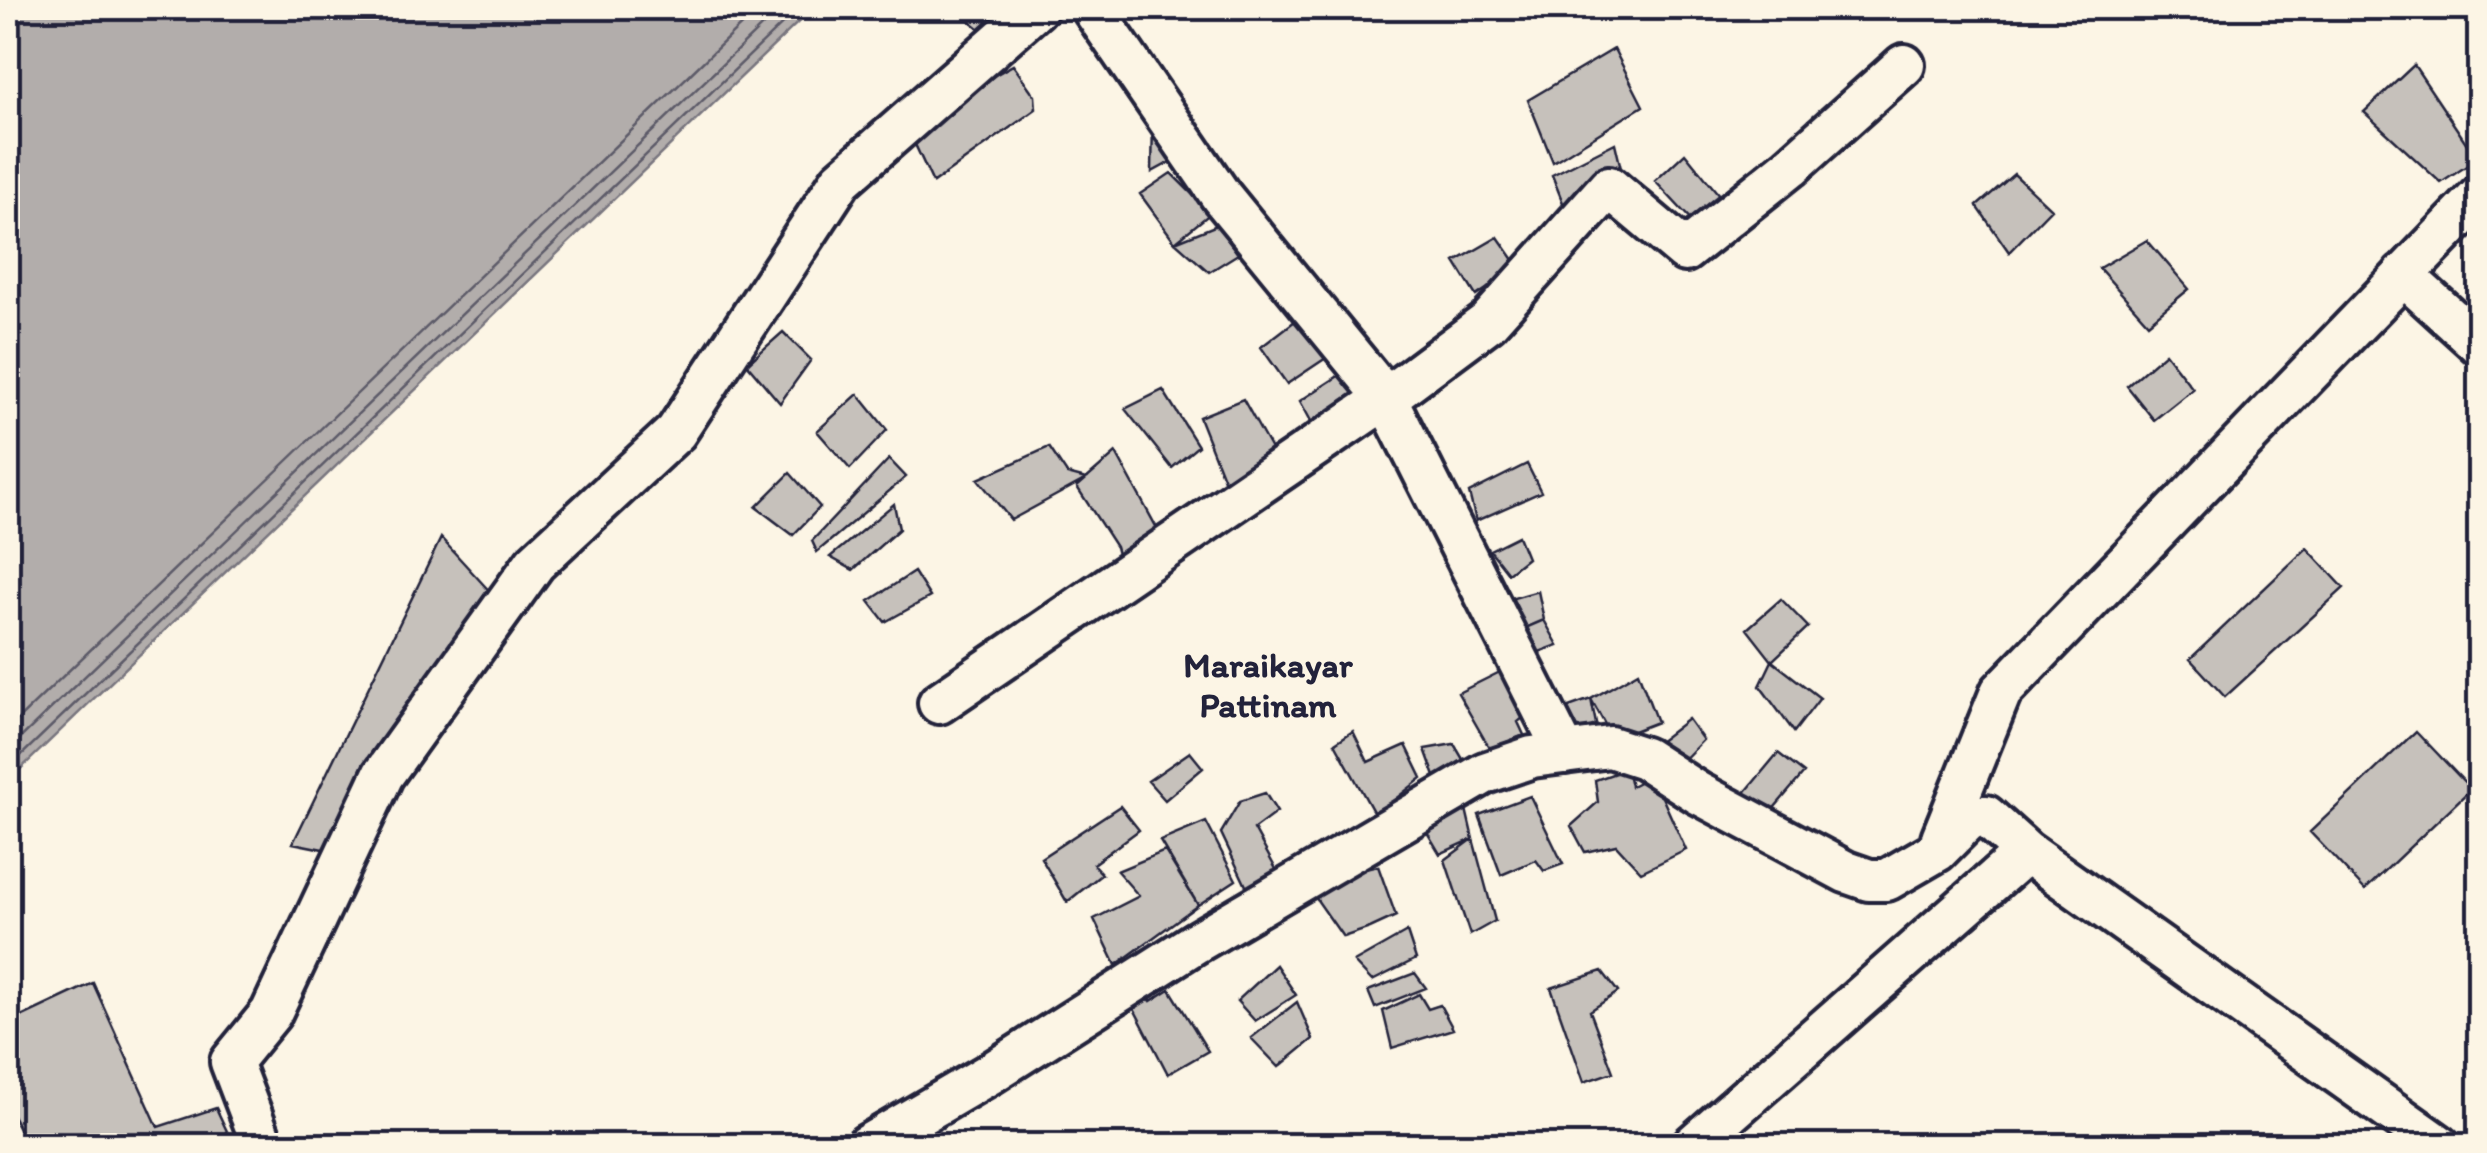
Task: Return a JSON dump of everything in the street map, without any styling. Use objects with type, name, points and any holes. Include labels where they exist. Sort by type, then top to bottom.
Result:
[{"type":"street","points":[[262,1146],[231,1062],[271,1012],[383,775],[535,564],[676,432],[841,180],[1037,8]]},
{"type":"street","points":[[1092,8],[1221,196],[1386,398],[1566,753]]},
{"type":"street","points":[[939,704],[1386,398],[1488,322],[1609,188],[1685,251],[1790,166],[1904,64]]},
{"type":"street","points":[[1937,851],[2001,692],[2480,196]]},
{"type":"street","points":[[2403,275],[2480,345]]},
{"type":"street","points":[[866,1146],[991,1073],[1196,943],[1484,773],[1532,757],[1610,748],[1644,758],[1698,793],[1846,872],[1869,880],[1887,880],[1937,851],[1972,816],[1986,816],[2026,852],[2440,1146]]},
{"type":"street","points":[[1692,1146],[2026,852]]},
{"type":"water","points":[[8,8],[813,8],[8,781]]},
{"type":"building","points":[[954,8],[1002,8],[980,29]]},
{"type":"building","points":[[1614,49],[1643,106],[1553,162],[1528,100]]},
{"type":"building","points":[[1013,65],[1035,96],[1036,109],[933,183],[906,125]]},
{"type":"building","points":[[2414,65],[2477,159],[2441,183],[2364,112]]},
{"type":"building","points":[[1153,122],[1174,160],[1152,172]]},
{"type":"building","points":[[1615,143],[1623,177],[1565,208],[1552,175]]},
{"type":"building","points":[[1685,153],[1724,201],[1696,225],[1655,181]]},
{"type":"building","points":[[1171,173],[1211,213],[1175,242],[1140,194]]},
{"type":"building","points":[[2014,174],[2051,209],[2009,252],[1977,206]]},
{"type":"building","points":[[1217,225],[1238,254],[1209,272],[1175,242]]},
{"type":"building","points":[[1498,237],[1519,267],[1476,296],[1455,262]]},
{"type":"building","points":[[2147,240],[2189,289],[2148,323],[2099,268]]},
{"type":"building","points":[[1312,308],[1332,354],[1287,384],[1261,347]]},
{"type":"building","points":[[783,332],[811,360],[780,403],[747,364]]},
{"type":"building","points":[[2165,353],[2193,389],[2154,420],[2127,386]]},
{"type":"building","points":[[1343,373],[1362,401],[1322,441],[1300,401]]},
{"type":"building","points":[[1163,390],[1198,446],[1172,468],[1125,409]]},
{"type":"building","points":[[858,394],[887,430],[850,469],[817,431]]},
{"type":"building","points":[[1243,399],[1282,469],[1228,490],[1199,417]]},
{"type":"building","points":[[1049,447],[1067,474],[1086,479],[1011,520],[978,479]]},
{"type":"building","points":[[1116,453],[1159,532],[1120,562],[1116,547],[1077,487]]},
{"type":"building","points":[[889,459],[906,477],[817,552],[812,541]]},
{"type":"building","points":[[1527,464],[1541,492],[1476,521],[1469,493]]},
{"type":"building","points":[[790,473],[820,507],[793,535],[756,507]]},
{"type":"building","points":[[894,504],[899,529],[853,570],[830,557]]},
{"type":"building","points":[[1518,536],[1527,558],[1508,573],[1490,550]]},
{"type":"building","points":[[441,538],[494,596],[323,849],[293,843]]},
{"type":"building","points":[[2307,548],[2344,588],[2225,697],[2190,659]]},
{"type":"building","points":[[914,572],[930,597],[885,622],[869,601]]},
{"type":"building","points":[[1538,591],[1544,620],[1523,629],[1510,599]]},
{"type":"building","points":[[1781,599],[1808,627],[1772,661],[1747,629]]},
{"type":"building","points":[[1544,620],[1558,645],[1534,654],[1523,629]]},
{"type":"building","points":[[1772,661],[1820,698],[1794,732],[1760,686]]},
{"type":"building","points":[[1512,666],[1540,704],[1518,722],[1524,735],[1490,749],[1458,693]]},
{"type":"building","points":[[1638,672],[1657,722],[1613,739],[1591,699]]},
{"type":"building","points":[[1591,699],[1596,724],[1573,738],[1563,709]]},
{"type":"building","points":[[1688,719],[1703,740],[1674,770],[1653,746]]},
{"type":"building","points":[[1353,731],[1368,762],[1406,745],[1422,778],[1375,815],[1335,743]]},
{"type":"building","points":[[2416,731],[2471,789],[2365,890],[2310,832]]},
{"type":"building","points":[[1454,744],[1467,766],[1437,782],[1425,749]]},
{"type":"building","points":[[1190,752],[1203,768],[1165,800],[1148,781]]},
{"type":"building","points":[[1778,753],[1804,773],[1769,814],[1743,795]]},
{"type":"building","points":[[1627,769],[1631,786],[1652,775],[1686,850],[1641,872],[1616,845],[1585,852],[1571,826],[1598,802],[1595,780]]},
{"type":"building","points":[[1265,793],[1277,812],[1254,829],[1277,871],[1247,888],[1221,833],[1240,801]]},
{"type":"building","points":[[1530,796],[1563,864],[1544,871],[1536,860],[1501,875],[1479,815]]},
{"type":"building","points":[[1120,806],[1139,830],[1093,864],[1102,874],[1067,902],[1041,858]]},
{"type":"building","points":[[1466,809],[1473,839],[1440,854],[1424,827]]},
{"type":"building","points":[[1206,822],[1236,880],[1198,905],[1160,841]]},
{"type":"building","points":[[1473,839],[1495,921],[1470,935],[1445,860]]},
{"type":"building","points":[[1165,851],[1198,905],[1116,965],[1094,919],[1139,896],[1117,871]]},
{"type":"building","points":[[1378,866],[1396,916],[1343,937],[1315,897],[1310,882]]},
{"type":"building","points":[[1407,932],[1416,959],[1372,981],[1354,962]]},
{"type":"building","points":[[1276,965],[1296,995],[1255,1021],[1237,1001]]},
{"type":"building","points":[[1602,971],[1618,992],[1590,1011],[1613,1072],[1584,1082],[1551,988]]},
{"type":"building","points":[[1415,973],[1426,988],[1375,1008],[1368,991]]},
{"type":"building","points":[[93,983],[158,1127],[216,1108],[234,1146],[28,1146],[8,1107],[8,1023]]},
{"type":"building","points":[[1170,989],[1208,1051],[1168,1074],[1132,1005],[1145,993],[1151,1001]]},
{"type":"building","points":[[1419,994],[1428,1009],[1440,1005],[1453,1029],[1392,1048],[1383,1011]]},
{"type":"building","points":[[1297,1002],[1313,1039],[1279,1067],[1251,1038]]},
{"type":"building","points":[[1473,1130],[1478,1146],[1429,1146],[1429,1143]]},
{"type":"district","name":"Maraikayar Pattinam","points":[[1268,685]]}]
